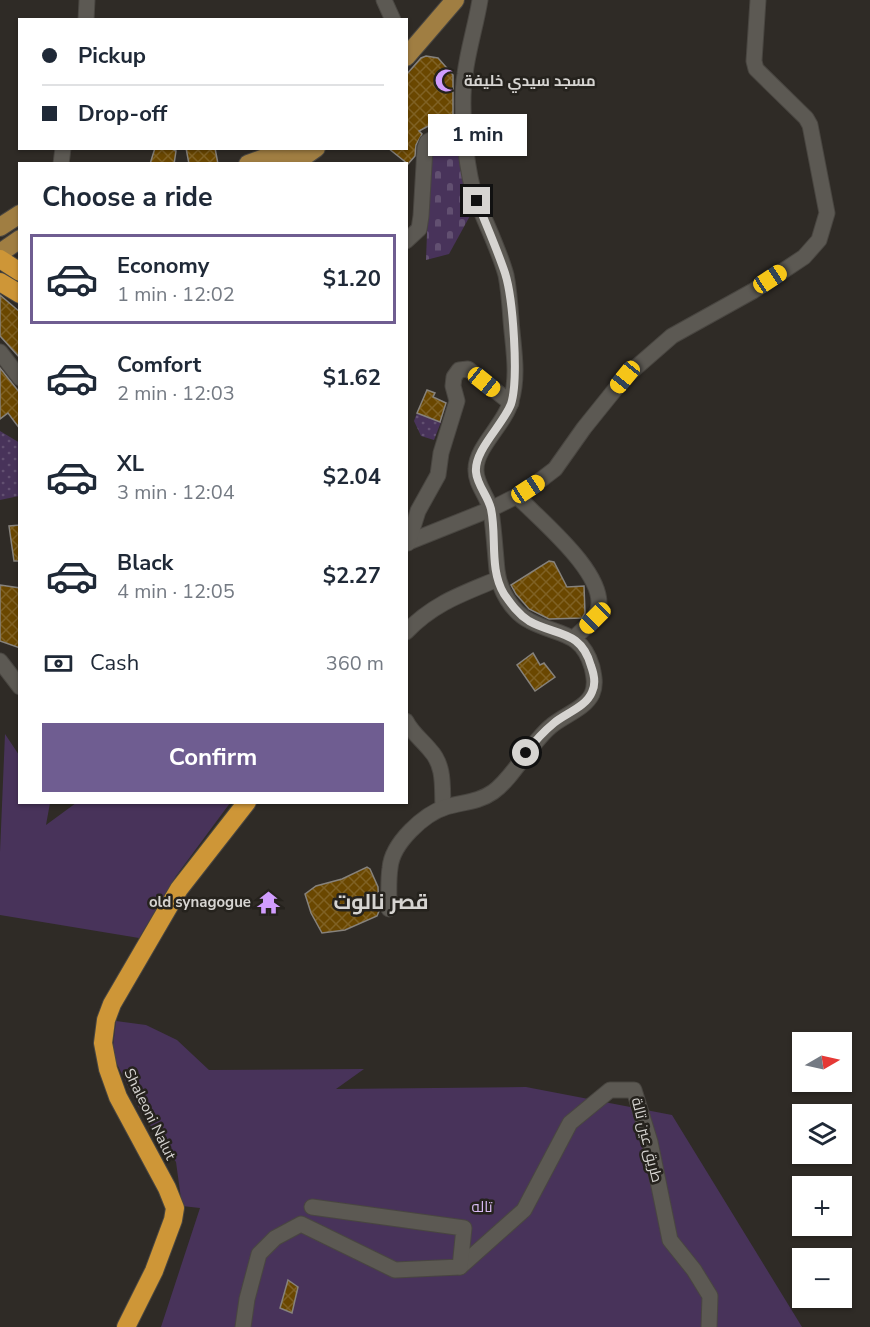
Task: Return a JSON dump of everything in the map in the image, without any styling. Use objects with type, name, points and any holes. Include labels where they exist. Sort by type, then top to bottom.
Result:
[{"type":"highway","points":[[0,259],[18,271]]},
{"type":"highway","points":[[0,282],[18,293]]},
{"type":"highway","name":"Shaleoni Nalut","points":[[126,1327],[154,1271],[173,1220],[175,1208],[167,1188],[118,1097],[108,1069],[103,1043],[106,1020],[112,1004],[179,889],[245,804]]},
{"type":"main road","points":[[408,37],[440,0]]},
{"type":"main road","points":[[408,55],[455,0]]},
{"type":"main road","points":[[254,162],[287,150]]},
{"type":"main road","points":[[291,162],[313,150]]},
{"type":"main road","points":[[0,227],[18,215]]},
{"type":"main road","points":[[0,253],[18,240]]},
{"type":"street","points":[[86,18],[87,0]]},
{"type":"street","points":[[384,0],[392,18]]},
{"type":"street","points":[[389,909],[392,857],[413,827],[443,808],[483,798],[495,791],[541,734],[563,716],[586,702],[592,694],[594,685],[594,674],[583,647],[574,638],[530,621],[518,612],[503,592],[498,579],[491,509],[477,480],[477,461],[506,416],[511,403],[516,373],[506,275],[472,184],[465,122],[465,74],[480,0]]},
{"type":"street","points":[[408,543],[491,509],[517,496],[555,470],[584,428],[625,377],[672,336],[753,291],[804,257],[819,240],[827,213],[810,125],[806,118],[756,69],[754,61],[758,0]]},
{"type":"street","points":[[408,239],[419,229],[425,148],[428,142],[465,122]]},
{"type":"street","points":[[0,352],[18,375]]},
{"type":"street","points":[[408,540],[418,511],[438,475],[441,453],[457,401],[453,381],[456,373],[464,368],[468,369],[511,403]]},
{"type":"street","points":[[517,496],[583,564],[598,591],[599,600],[595,618],[574,638]]},
{"type":"street","points":[[412,616],[498,579]]},
{"type":"street","points":[[0,661],[18,684]]},
{"type":"street","points":[[408,724],[432,752],[441,767],[443,808]]},
{"type":"street","name":"طريق عين تالة","points":[[460,1267],[524,1210],[570,1123],[610,1090],[634,1090],[650,1142],[670,1240],[694,1270],[710,1296],[710,1327]]},
{"type":"street","points":[[243,1327],[247,1299],[259,1254],[275,1238],[301,1224],[395,1270],[460,1267],[464,1228],[312,1207]]},
{"type":"green space","points":[[460,126],[471,214],[449,254],[426,260],[430,153],[434,141]]},
{"type":"green space","points":[[417,413],[441,422],[434,440],[421,436],[414,421]]},
{"type":"green space","points":[[0,431],[18,442],[18,496],[0,500]]},
{"type":"green space","points":[[5,734],[18,754],[18,804],[50,804],[46,825],[75,804],[229,804],[176,876],[139,938],[0,915]]},
{"type":"green space","name":"تاله","points":[[116,1021],[146,1025],[177,1040],[209,1070],[364,1069],[336,1089],[526,1087],[672,1115],[802,1327],[161,1327],[200,1208],[182,1206],[176,1162],[141,1112],[112,1054]]},
{"type":"building","points":[[426,56],[438,58],[453,75],[453,114],[448,120],[434,123],[419,131],[422,134],[416,145],[415,156],[408,164],[390,150],[408,150],[408,73],[421,58]]},
{"type":"building","points":[[154,150],[176,151],[174,162],[151,162]]},
{"type":"building","points":[[186,150],[215,150],[218,162],[189,162]]},
{"type":"building","points":[[0,295],[18,310],[18,356],[0,336]]},
{"type":"building","points":[[0,368],[18,390],[18,426],[8,413],[0,419]]},
{"type":"building","points":[[427,390],[435,393],[433,397],[446,403],[440,422],[417,413]]},
{"type":"building","points":[[18,525],[18,561],[14,561],[9,526]]},
{"type":"building","points":[[549,561],[554,562],[567,587],[584,586],[585,613],[582,618],[549,619],[529,609],[516,594],[511,585]]},
{"type":"building","points":[[0,585],[18,588],[18,647],[0,641]]},
{"type":"building","points":[[533,653],[540,665],[544,663],[555,677],[535,691],[517,665]]},
{"type":"building","points":[[367,867],[378,887],[379,911],[377,916],[345,930],[322,933],[311,913],[305,894],[316,886],[342,879]]},
{"type":"building","points":[[288,1280],[298,1287],[292,1313],[280,1308]]},
{"type":"place","name":"مسجد سيدي خليفة","points":[[446,81]]},
{"type":"place","name":"old synagogue","points":[[269,902]]},
{"type":"district","name":"قصر نالوت","points":[[381,902]]},
{"type":"route","points":[[477,201],[506,275],[516,373],[511,403],[506,416],[481,453],[476,471],[477,480],[491,509],[498,579],[503,592],[518,612],[530,621],[574,638],[583,647],[594,674],[592,694],[586,702],[563,716],[541,734],[526,753]]}]
